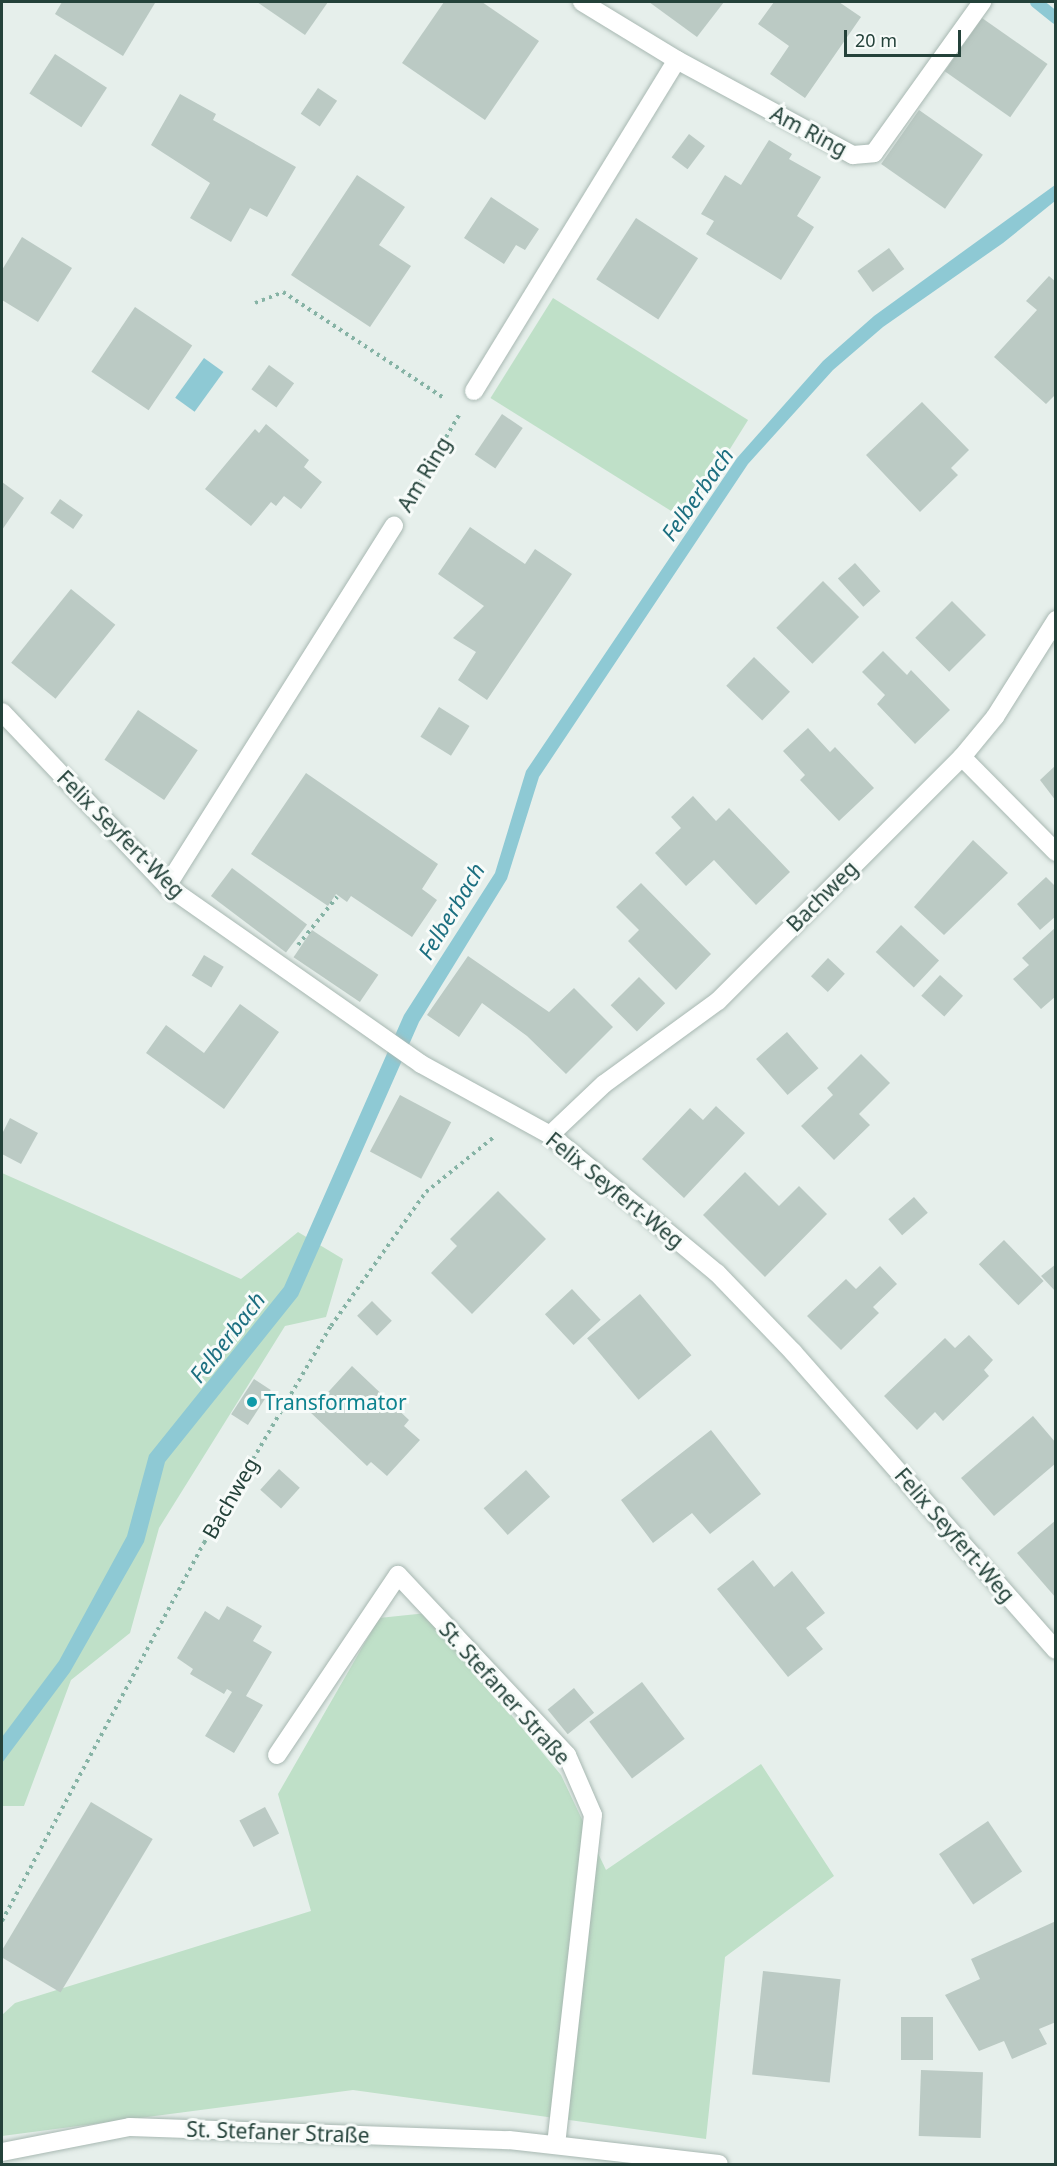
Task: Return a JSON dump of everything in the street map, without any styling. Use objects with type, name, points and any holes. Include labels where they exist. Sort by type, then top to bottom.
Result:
[{"type":"street","name":"Am Ring","points":[[582,2],[677,60],[853,155],[874,153],[982,2]]},
{"type":"street","points":[[474,391],[677,60]]},
{"type":"street","name":"Am Ring","points":[[167,886],[394,526]]},
{"type":"street","name":"Bachweg","points":[[550,1135],[604,1084],[718,1000],[962,757],[995,717],[1056,620]]},
{"type":"street","name":"Felix Seyfert-Weg","points":[[2,712],[167,886],[409,1056],[550,1135],[717,1273],[772,1329],[1056,1650]]},
{"type":"street","points":[[962,757],[1056,852]]},
{"type":"street","name":"St. Stefaner Straße","points":[[277,1755],[398,1575],[567,1755],[593,1815],[556,2145]]},
{"type":"street","name":"St. Stefaner Straße","points":[[2,2152],[130,2127],[509,2140],[719,2164]]},
{"type":"path","points":[[255,303],[282,292],[446,399],[474,391]]},
{"type":"path","name":"Am Ring","points":[[394,526],[474,391]]},
{"type":"path","points":[[282,967],[337,897]]},
{"type":"path","name":"Bachweg","points":[[2,1921],[204,1543],[331,1326],[426,1192],[463,1159],[519,1119]]},
{"type":"green space","points":[[553,298],[748,420],[686,520],[490,398]]},
{"type":"green space","points":[[2,1173],[241,1279],[298,1232],[343,1259],[326,1317],[285,1326],[159,1528],[130,1633],[71,1680],[24,1806],[2,1806]]},
{"type":"green space","points":[[427,1613],[561,1775],[606,1870],[761,1764],[834,1876],[725,1957],[706,2139],[353,2090],[2,2136],[2,2015],[15,2003],[311,1911],[278,1794],[379,1618]]},
{"type":"water","points":[[1055,185],[1055,201],[1003,243],[883,327],[833,370],[748,464],[539,777],[507,879],[419,1022],[298,1296],[165,1462],[144,1542],[70,1672],[2,1763],[2,1737],[59,1661],[127,1536],[149,1455],[284,1287],[404,1015],[495,873],[526,771],[737,458],[823,361],[874,316]]},
{"type":"water","points":[[204,358],[223,372],[195,412],[175,398]]},
{"type":"building","points":[[62,2],[155,3],[123,56],[55,14]]},
{"type":"building","points":[[257,2],[328,2],[305,35]]},
{"type":"building","points":[[444,2],[482,2],[539,41],[485,120],[402,63]]},
{"type":"building","points":[[649,2],[724,2],[697,37]]},
{"type":"building","points":[[774,2],[839,2],[861,17],[805,98],[770,74],[789,46],[758,24]]},
{"type":"building","points":[[982,18],[1048,64],[1010,117],[945,71]]},
{"type":"building","points":[[55,54],[107,88],[81,127],[29,93]]},
{"type":"building","points":[[318,88],[337,101],[320,127],[301,114]]},
{"type":"building","points":[[180,94],[216,114],[213,120],[296,167],[267,217],[250,208],[231,242],[190,218],[210,183],[151,145]]},
{"type":"building","points":[[919,110],[983,155],[945,209],[881,164]]},
{"type":"building","points":[[689,134],[705,146],[688,169],[672,157]]},
{"type":"building","points":[[769,140],[792,154],[789,159],[821,177],[797,216],[814,227],[781,280],[706,234],[714,221],[701,214],[725,175],[741,185]]},
{"type":"building","points":[[357,175],[405,207],[379,245],[411,266],[370,327],[291,275]]},
{"type":"building","points":[[491,197],[539,229],[525,250],[516,245],[504,264],[464,238]]},
{"type":"building","points":[[636,218],[698,258],[658,320],[596,279]]},
{"type":"building","points":[[22,237],[72,268],[38,322],[2,300],[2,270]]},
{"type":"building","points":[[889,248],[904,269],[873,292],[857,271]]},
{"type":"building","points":[[1049,276],[1056,282],[1056,394],[1046,404],[994,357],[1037,310],[1026,301]]},
{"type":"building","points":[[135,307],[192,346],[149,410],[91,372]]},
{"type":"building","points":[[269,365],[294,383],[276,407],[251,389]]},
{"type":"building","points":[[922,402],[969,450],[951,468],[958,475],[920,512],[866,455]]},
{"type":"building","points":[[502,414],[523,428],[495,469],[475,455]]},
{"type":"building","points":[[266,424],[309,460],[304,467],[322,482],[301,509],[284,496],[276,506],[271,502],[251,526],[205,489],[255,429],[259,433]]},
{"type":"building","points":[[2,482],[24,498],[2,530]]},
{"type":"building","points":[[60,499],[83,515],[73,529],[50,513]]},
{"type":"building","points":[[470,527],[525,564],[535,549],[572,574],[487,700],[458,680],[476,652],[453,638],[484,606],[438,574]]},
{"type":"building","points":[[855,563],[880,591],[863,607],[838,578]]},
{"type":"building","points":[[823,581],[859,617],[812,664],[776,628]]},
{"type":"building","points":[[71,589],[115,625],[56,699],[11,663]]},
{"type":"building","points":[[952,601],[986,635],[949,672],[915,638]]},
{"type":"building","points":[[883,651],[907,675],[911,670],[950,710],[915,744],[877,704],[885,695],[862,672]]},
{"type":"building","points":[[754,657],[790,692],[762,721],[726,686]]},
{"type":"building","points":[[439,707],[470,726],[451,756],[420,737]]},
{"type":"building","points":[[138,710],[198,750],[164,800],[104,760]]},
{"type":"building","points":[[808,728],[830,752],[835,747],[874,788],[839,821],[800,780],[805,775],[783,751]]},
{"type":"building","points":[[1056,765],[1056,801],[1040,780]]},
{"type":"building","points":[[306,773],[438,864],[422,889],[437,900],[412,937],[351,896],[347,902],[336,894],[328,906],[251,854]]},
{"type":"building","points":[[693,796],[716,821],[729,808],[790,872],[756,905],[714,860],[686,886],[655,853],[681,828],[671,817]]},
{"type":"building","points":[[973,840],[1008,873],[944,935],[914,907]]},
{"type":"building","points":[[232,868],[307,925],[286,953],[211,896]]},
{"type":"building","points":[[1046,877],[1056,887],[1056,916],[1040,930],[1017,904]]},
{"type":"building","points":[[641,883],[711,954],[676,990],[628,941],[639,930],[616,907]]},
{"type":"building","points":[[901,925],[939,960],[914,988],[876,952]]},
{"type":"building","points":[[1056,927],[1056,996],[1041,1009],[1013,979],[1029,965],[1022,958]]},
{"type":"building","points":[[312,930],[378,975],[360,1002],[294,957]]},
{"type":"building","points":[[204,955],[224,967],[211,987],[192,976]]},
{"type":"building","points":[[468,956],[549,1012],[574,988],[613,1027],[566,1074],[527,1036],[482,1003],[459,1037],[427,1015]]},
{"type":"building","points":[[828,958],[845,974],[828,992],[811,976]]},
{"type":"building","points":[[940,975],[963,996],[944,1017],[921,996]]},
{"type":"building","points":[[639,977],[665,1003],[637,1031],[611,1005]]},
{"type":"building","points":[[240,1004],[279,1032],[224,1109],[146,1053],[166,1025],[204,1053]]},
{"type":"building","points":[[787,1032],[818,1068],[788,1095],[756,1059]]},
{"type":"building","points":[[861,1054],[890,1083],[859,1114],[870,1125],[834,1160],[801,1126],[833,1095],[827,1088]]},
{"type":"building","points":[[400,1095],[451,1122],[421,1179],[370,1152]]},
{"type":"building","points":[[716,1106],[745,1133],[684,1198],[642,1159],[690,1108],[703,1120]]},
{"type":"building","points":[[10,1118],[38,1133],[21,1164],[2,1154],[2,1134]]},
{"type":"building","points":[[745,1172],[779,1206],[799,1186],[827,1214],[765,1277],[703,1215]]},
{"type":"building","points":[[498,1191],[546,1239],[472,1314],[431,1273],[457,1246],[450,1239]]},
{"type":"building","points":[[914,1197],[928,1213],[902,1235],[888,1219]]},
{"type":"building","points":[[1004,1240],[1044,1281],[1018,1305],[979,1264]]},
{"type":"building","points":[[1056,1264],[1056,1292],[1041,1276]]},
{"type":"building","points":[[880,1266],[897,1284],[873,1307],[879,1313],[841,1350],[807,1316],[846,1279],[856,1289]]},
{"type":"building","points":[[572,1289],[601,1320],[574,1345],[545,1314]]},
{"type":"building","points":[[640,1294],[691,1355],[639,1400],[587,1338]]},
{"type":"building","points":[[372,1301],[392,1321],[377,1336],[357,1316]]},
{"type":"building","points":[[969,1335],[993,1360],[984,1370],[989,1376],[943,1421],[935,1412],[917,1430],[884,1396],[945,1338],[955,1348]]},
{"type":"building","points":[[352,1366],[409,1420],[404,1426],[420,1440],[387,1476],[371,1462],[367,1466],[310,1412]]},
{"type":"building","name":"Transformator","points":[[254,1379],[271,1390],[248,1425],[231,1414]]},
{"type":"building","points":[[1033,1416],[1056,1443],[1056,1463],[994,1516],[961,1478]]},
{"type":"building","points":[[711,1430],[761,1494],[710,1534],[692,1513],[653,1543],[621,1500]]},
{"type":"building","points":[[279,1469],[300,1488],[281,1509],[260,1490]]},
{"type":"building","points":[[526,1470],[550,1497],[508,1535],[484,1508]]},
{"type":"building","points":[[1056,1520],[1056,1598],[1017,1553]]},
{"type":"building","points":[[753,1560],[774,1587],[792,1571],[825,1613],[806,1628],[823,1649],[788,1677],[717,1589]]},
{"type":"building","points":[[227,1606],[262,1626],[253,1641],[272,1652],[246,1696],[263,1705],[234,1753],[205,1736],[232,1692],[227,1689],[224,1694],[190,1674],[193,1669],[177,1658],[205,1611],[219,1620]]},
{"type":"building","points":[[642,1682],[685,1739],[632,1778],[589,1722]]},
{"type":"building","points":[[574,1688],[594,1713],[568,1734],[548,1709]]},
{"type":"building","points":[[91,1802],[153,1839],[61,1993],[2,1957],[2,1950]]},
{"type":"building","points":[[265,1807],[279,1833],[253,1847],[239,1821]]},
{"type":"building","points":[[988,1821],[1022,1872],[973,1905],[939,1854]]},
{"type":"building","points":[[1056,1921],[1056,2022],[1039,2029],[1047,2044],[1012,2059],[1004,2041],[979,2051],[945,1995],[980,1979],[971,1959]]},
{"type":"building","points":[[763,1971],[841,1979],[830,2083],[752,2074]]},
{"type":"building","points":[[901,2017],[933,2017],[933,2060],[901,2060]]},
{"type":"building","points":[[921,2070],[983,2072],[981,2138],[919,2136]]},
{"type":"waterway","points":[[1036,2],[1056,18]]},
{"type":"place","name":"Transformator","points":[[252,1402]]},
{"type":"water label","name":"Felberbach","points":[[697,494]]},
{"type":"water label","name":"Felberbach","points":[[451,911]]},
{"type":"water label","name":"Felberbach","points":[[227,1337]]}]
